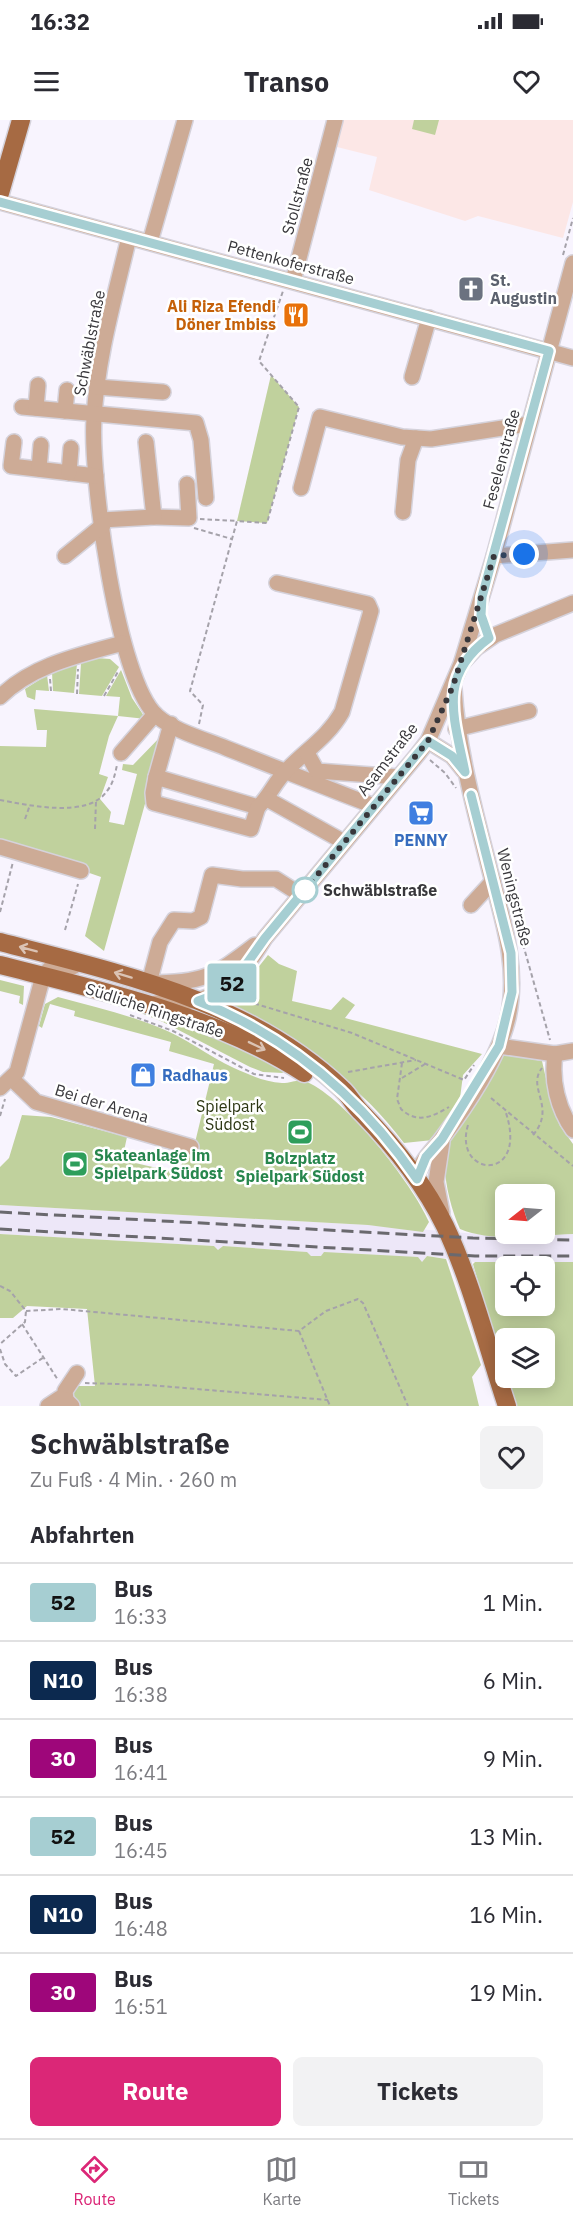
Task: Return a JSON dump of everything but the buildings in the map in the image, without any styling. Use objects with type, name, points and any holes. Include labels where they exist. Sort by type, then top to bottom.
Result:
[{"type":"main road","points":[[0,193],[21,120]]},
{"type":"main road","name":"Südliche Ringstraße","points":[[0,942],[96,967],[198,1001],[240,1020],[298,1055],[344,1091],[394,1148],[417,1179],[446,1228],[465,1276],[507,1406]]},
{"type":"main road","name":"Südliche Ringstraße","points":[[0,965],[144,1003],[242,1039],[274,1054],[356,1107]]},
{"type":"main road","name":"Südliche Ringstraße","points":[[492,1361],[498,1406]]},
{"type":"street","points":[[150,242],[185,120]]},
{"type":"street","name":"Stollstraße","points":[[290,280],[335,120]]},
{"type":"street","name":"Pettenkoferstraße","points":[[0,202],[573,358]]},
{"type":"street","name":"Schwäblstraße","points":[[129,237],[96,387],[94,414],[96,476],[102,523],[123,643],[135,684],[154,714],[171,724],[374,806]]},
{"type":"street","name":"Feselenstraße","points":[[461,664],[494,556],[549,351],[567,262]]},
{"type":"street","points":[[412,377],[429,318]]},
{"type":"street","points":[[38,385],[29,407],[196,423],[201,440],[206,498]]},
{"type":"street","points":[[96,387],[163,392]]},
{"type":"street","points":[[65,411],[67,390]]},
{"type":"street","points":[[301,488],[320,417],[416,438],[431,439],[529,424]]},
{"type":"street","points":[[403,512],[408,460],[416,438]]},
{"type":"street","points":[[14,442],[11,466],[96,476]]},
{"type":"street","points":[[146,442],[154,517]]},
{"type":"street","points":[[39,469],[41,445]]},
{"type":"street","points":[[69,473],[71,448]]},
{"type":"street","points":[[65,556],[102,523],[154,517],[189,518],[187,484]]},
{"type":"street","points":[[494,556],[573,550]]},
{"type":"street","points":[[171,724],[156,777],[154,803],[251,829],[262,803],[285,771],[327,734],[342,712],[371,611],[368,604],[277,583]]},
{"type":"street","points":[[482,597],[481,615],[489,638]]},
{"type":"street","name":"Asamstraße","points":[[144,1003],[186,1004],[226,988],[428,741],[461,664],[489,638],[573,603]]},
{"type":"street","points":[[0,696],[33,673],[78,655],[123,643]]},
{"type":"street","name":"Weningstraße","points":[[417,1179],[420,1167],[468,1100],[499,1046],[512,992],[511,953],[465,772],[456,729],[453,686]]},
{"type":"street","points":[[456,729],[529,711]]},
{"type":"street","points":[[121,753],[154,714]]},
{"type":"street","points":[[428,741],[452,756],[465,772]]},
{"type":"street","points":[[307,753],[317,771],[399,777]]},
{"type":"street","points":[[156,777],[262,803],[344,842]]},
{"type":"street","points":[[0,847],[81,871]]},
{"type":"street","points":[[149,983],[160,942],[174,920],[193,921],[201,917],[212,875],[215,873],[242,879],[276,879],[301,895]]},
{"type":"street","points":[[471,905],[493,881]]},
{"type":"street","name":"Asamstraße","points":[[149,983],[182,983],[216,974],[265,938]]},
{"type":"street","name":"Südliche Ringstraße","points":[[43,976],[54,964],[81,969],[96,967]]},
{"type":"street","name":"Bei der Arena","points":[[43,976],[20,1064],[6,1084],[36,1102],[191,1147]]},
{"type":"street","points":[[499,1046],[554,1058],[573,1051]]},
{"type":"street","points":[[554,1058],[559,1105],[573,1130]]},
{"type":"street","points":[[394,1148],[410,1153],[438,1143]]},
{"type":"street","name":"Weningstraße","points":[[438,1143],[436,1182],[446,1228]]},
{"type":"street","points":[[48,1406],[56,1399],[68,1399],[77,1373]]},
{"type":"path","points":[[567,262],[573,218]]},
{"type":"path","points":[[189,518],[267,523],[299,407],[259,361],[290,280]]},
{"type":"path","points":[[196,736],[203,705],[190,691],[237,521]]},
{"type":"path","points":[[77,694],[78,655]]},
{"type":"path","points":[[104,696],[122,667],[129,664]]},
{"type":"path","points":[[0,800],[72,809],[96,801],[107,792],[121,753]]},
{"type":"path","points":[[424,761],[433,761],[439,766],[458,793]]},
{"type":"path","points":[[95,829],[96,801]]},
{"type":"path","points":[[25,819],[30,805]]},
{"type":"path","points":[[0,912],[16,853]]},
{"type":"path","points":[[65,930],[81,871]]},
{"type":"path","points":[[234,998],[352,1034],[464,1080],[473,1066]]},
{"type":"path","points":[[173,1031],[254,1074],[272,1078],[287,1077]]},
{"type":"path","points":[[533,1135],[542,1124],[543,1116],[537,1081],[539,1070],[554,1058]]},
{"type":"path","points":[[348,1072],[416,1060]]},
{"type":"path","points":[[470,1080],[479,1062]]},
{"type":"path","points":[[402,1063],[402,1078],[397,1099],[401,1109],[416,1118],[437,1114],[451,1106],[457,1097],[468,1100],[474,1111],[465,1133],[466,1148],[472,1158],[481,1165],[493,1165],[503,1160],[509,1151],[512,1139],[504,1110]]},
{"type":"path","points":[[402,1078],[427,1063]]},
{"type":"path","points":[[491,1098],[573,1166]]},
{"type":"path","points":[[0,1286],[10,1291],[26,1311],[25,1322],[0,1344]]},
{"type":"path","points":[[26,1311],[62,1309],[299,1331],[326,1311],[358,1299],[363,1303],[408,1406]]},
{"type":"path","points":[[22,1324],[68,1399]]},
{"type":"path","points":[[299,1331],[330,1406]]},
{"type":"path","points":[[0,1349],[5,1364],[16,1376],[44,1357]]},
{"type":"path","points":[[89,1383],[148,1385],[328,1400]]},
{"type":"shaded area","points":[[341,120],[573,120],[573,202],[563,238],[478,216],[465,221],[369,190],[377,157],[333,146]]},
{"type":"shaded area","points":[[0,1205],[368,1225],[495,1235],[495,1244],[555,1244],[555,1235],[573,1234],[573,1262],[555,1262],[555,1256],[495,1256],[495,1262],[475,1262],[427,1256],[422,1262],[311,1256],[306,1252],[223,1246],[219,1250],[214,1246],[0,1234]]},
{"type":"green space","points":[[414,120],[439,120],[435,135],[412,129]]},
{"type":"green space","points":[[271,375],[299,407],[267,523],[237,521]]},
{"type":"green space","points":[[97,658],[110,659],[119,667],[102,696],[79,694],[81,663]]},
{"type":"green space","points":[[77,664],[74,693],[53,691],[52,673]]},
{"type":"green space","points":[[121,670],[132,698],[146,719],[118,716],[120,697],[106,696]]},
{"type":"green space","points":[[47,675],[49,691],[36,690],[35,700],[27,697],[25,689]]},
{"type":"green space","points":[[34,709],[118,716],[109,736],[99,774],[108,777],[100,799],[111,812],[109,822],[124,825],[137,774],[122,770],[123,764],[133,765],[165,732],[104,951],[85,936],[101,877],[0,842],[0,746],[46,747],[47,730],[37,730]]},
{"type":"green space","points":[[268,955],[279,964],[297,971],[292,1001],[331,1010],[343,997],[355,1005],[345,1018],[482,1054],[463,1075],[459,1106],[433,1140],[404,1143],[384,1118],[341,1078],[294,1045],[214,1000],[224,995],[227,997],[249,979]]},
{"type":"green space","points":[[0,980],[24,986],[23,1005],[19,1003],[20,996],[0,991]]},
{"type":"green space","name":"Spielpark Südost","points":[[58,997],[121,1014],[158,1027],[224,1063],[258,1078],[282,1083],[304,1081],[322,1091],[358,1123],[409,1186],[429,1222],[423,1232],[368,1225],[0,1205],[0,1167],[9,1158],[22,1115],[51,1117],[127,1137],[122,1160],[179,1173],[184,1157],[192,1155],[214,1064],[169,1051],[171,1042],[74,1016],[75,1011],[50,1004],[42,1028],[39,1026],[45,1004]]},
{"type":"green space","points":[[121,1005],[183,1024],[243,1048],[281,1069],[283,1073],[263,1072],[250,1067],[163,1022]]},
{"type":"green space","points":[[500,1054],[542,1061],[553,1110],[560,1126],[573,1144],[573,1234],[555,1235],[555,1184],[495,1184],[495,1237],[460,1229],[452,1208],[445,1160],[449,1138]]},
{"type":"green space","points":[[0,1234],[214,1246],[218,1250],[223,1246],[307,1252],[311,1256],[321,1256],[324,1252],[418,1257],[422,1262],[427,1256],[446,1259],[481,1365],[472,1377],[479,1406],[81,1406],[71,1392],[78,1386],[95,1386],[87,1309],[27,1306],[13,1318],[0,1318]]},
{"type":"green space","points":[[475,1262],[495,1262],[495,1316],[555,1316],[555,1262],[573,1262],[573,1406],[513,1406],[509,1388],[555,1388],[555,1328],[495,1328],[495,1340],[473,1264]]},
{"type":"railway","points":[[0,1212],[473,1238],[573,1240]]},
{"type":"railway","points":[[0,1229],[475,1256],[573,1256]]},
{"type":"bus line","name":"52","points":[[0,202],[549,351],[482,597],[481,615],[489,638],[461,664],[453,686],[456,729],[465,772],[452,756],[428,741],[265,938],[236,979],[226,988],[198,1001],[278,1041],[317,1068],[344,1091],[387,1139],[417,1179],[426,1157],[442,1139],[468,1100],[499,1046],[508,1020],[512,992],[511,953],[471,795]]},
{"type":"place","name":"St. Augustin","points":[[471,289]]},
{"type":"place","name":"Ali Riza Efendi Döner Imbiss","points":[[296,315]]},
{"type":"place","name":"PENNY","points":[[421,813]]},
{"type":"place","name":"Schwäblstraße","points":[[305,890]]},
{"type":"place","name":"Radhaus","points":[[143,1075]]},
{"type":"place","name":"Bolzplatz Spielpark Südost","points":[[300,1132]]},
{"type":"place","name":"Skateanlage im Spielpark Südost","points":[[75,1164]]},
{"type":"route","points":[[305,890],[428,741],[461,664],[494,556],[524,554]]}]
